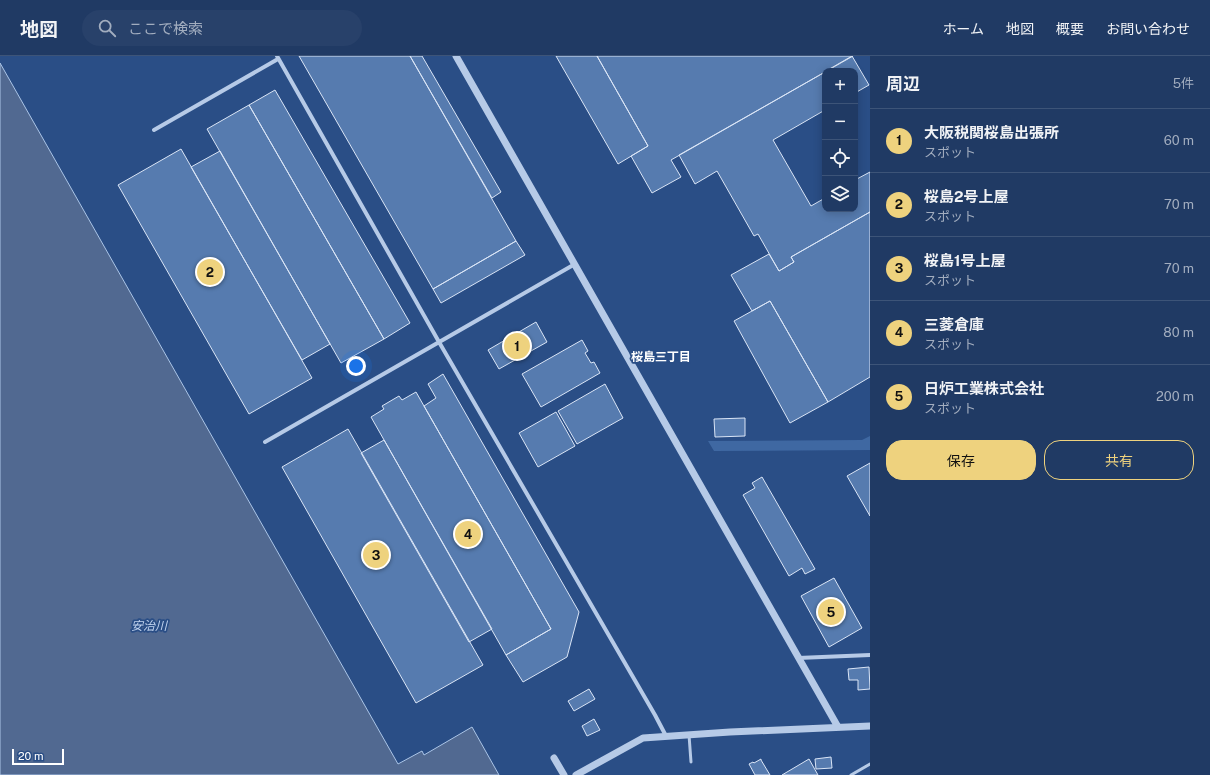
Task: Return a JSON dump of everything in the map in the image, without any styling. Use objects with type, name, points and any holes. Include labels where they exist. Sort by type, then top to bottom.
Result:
[{"type":"street","points":[[456,56],[838,727]]},
{"type":"street","points":[[154,130],[277,57],[666,736]]},
{"type":"street","points":[[266,442],[575,264]]},
{"type":"street","points":[[798,658],[870,655]]},
{"type":"street","points":[[576,775],[643,738],[870,726]]},
{"type":"street","points":[[554,758],[564,775]]},
{"type":"lane","points":[[690,735],[691,762]]},
{"type":"lane","points":[[851,775],[870,764]]},
{"type":"shaded area","points":[[870,436],[870,450],[714,451],[708,441],[862,440]]},
{"type":"water","name":"安治川","points":[[0,63],[398,764],[422,751],[424,755],[472,727],[499,775],[0,775]]},
{"type":"building","points":[[299,56],[410,56],[516,241],[433,289]]},
{"type":"building","points":[[410,56],[422,56],[501,192],[492,198]]},
{"type":"building","points":[[556,56],[597,56],[648,146],[618,164]]},
{"type":"building","points":[[597,56],[853,56],[832,68],[822,68],[822,74],[671,160],[681,177],[652,193],[631,156],[648,146]]},
{"type":"building","points":[[852,56],[869,85],[858,91],[858,68],[831,68]]},
{"type":"building","points":[[822,74],[822,112],[773,140],[811,206],[822,200],[822,212],[858,212],[858,178],[870,172],[870,212],[791,257],[794,262],[779,271],[758,234],[754,236],[717,171],[695,184],[679,155]]},
{"type":"building","points":[[275,90],[410,323],[384,339],[249,105]]},
{"type":"building","points":[[249,105],[384,339],[341,363],[207,129]]},
{"type":"building","points":[[181,149],[312,378],[249,414],[118,185]]},
{"type":"building","points":[[220,151],[330,344],[302,360],[191,167]]},
{"type":"building","points":[[870,212],[870,377],[828,402],[770,301],[752,311],[731,275],[769,254],[779,271],[794,262],[791,257]]},
{"type":"building","points":[[516,241],[525,255],[441,303],[433,289]]},
{"type":"building","points":[[770,301],[828,402],[790,423],[734,321]]},
{"type":"building","points":[[536,322],[547,342],[499,369],[488,350]]},
{"type":"building","points":[[582,340],[588,351],[585,353],[591,363],[594,362],[600,373],[541,407],[522,374]]},
{"type":"building","points":[[443,374],[579,612],[567,657],[523,682],[506,655],[551,629],[424,406],[436,398],[428,384]]},
{"type":"building","points":[[605,384],[623,418],[577,444],[558,411]]},
{"type":"building","points":[[416,392],[551,629],[506,655],[371,417],[384,409],[382,406],[399,396],[402,400]]},
{"type":"building","points":[[556,412],[575,446],[538,467],[519,433]]},
{"type":"building","points":[[745,418],[745,436],[715,437],[714,419]]},
{"type":"building","points":[[348,429],[483,665],[416,703],[282,467]]},
{"type":"building","points":[[384,440],[492,629],[469,642],[361,453]]},
{"type":"building","points":[[870,463],[870,516],[847,476]]},
{"type":"building","points":[[762,477],[815,569],[805,574],[802,568],[789,576],[743,495],[755,488],[752,483]]},
{"type":"building","points":[[834,578],[862,628],[829,647],[801,596]]},
{"type":"building","points":[[869,667],[870,689],[858,690],[858,680],[849,680],[848,669]]},
{"type":"building","points":[[589,689],[595,699],[574,711],[568,701]]},
{"type":"building","points":[[594,719],[600,730],[587,736],[582,726]]},
{"type":"building","points":[[831,757],[832,768],[816,769],[815,759]]},
{"type":"building","points":[[761,759],[770,775],[755,775],[749,764]]},
{"type":"building","points":[[809,759],[818,775],[782,775]]},
{"type":"place","name":"桜島2号上屋","points":[[210,272]]},
{"type":"place","name":"大阪税関桜島出張所","points":[[517,346]]},
{"type":"place","name":"三菱倉庫","points":[[468,534]]},
{"type":"place","name":"桜島1号上屋","points":[[376,555]]},
{"type":"place","name":"日炉工業株式会社","points":[[831,612]]},
{"type":"district","name":"桜島三丁目","points":[[661,357]]}]
